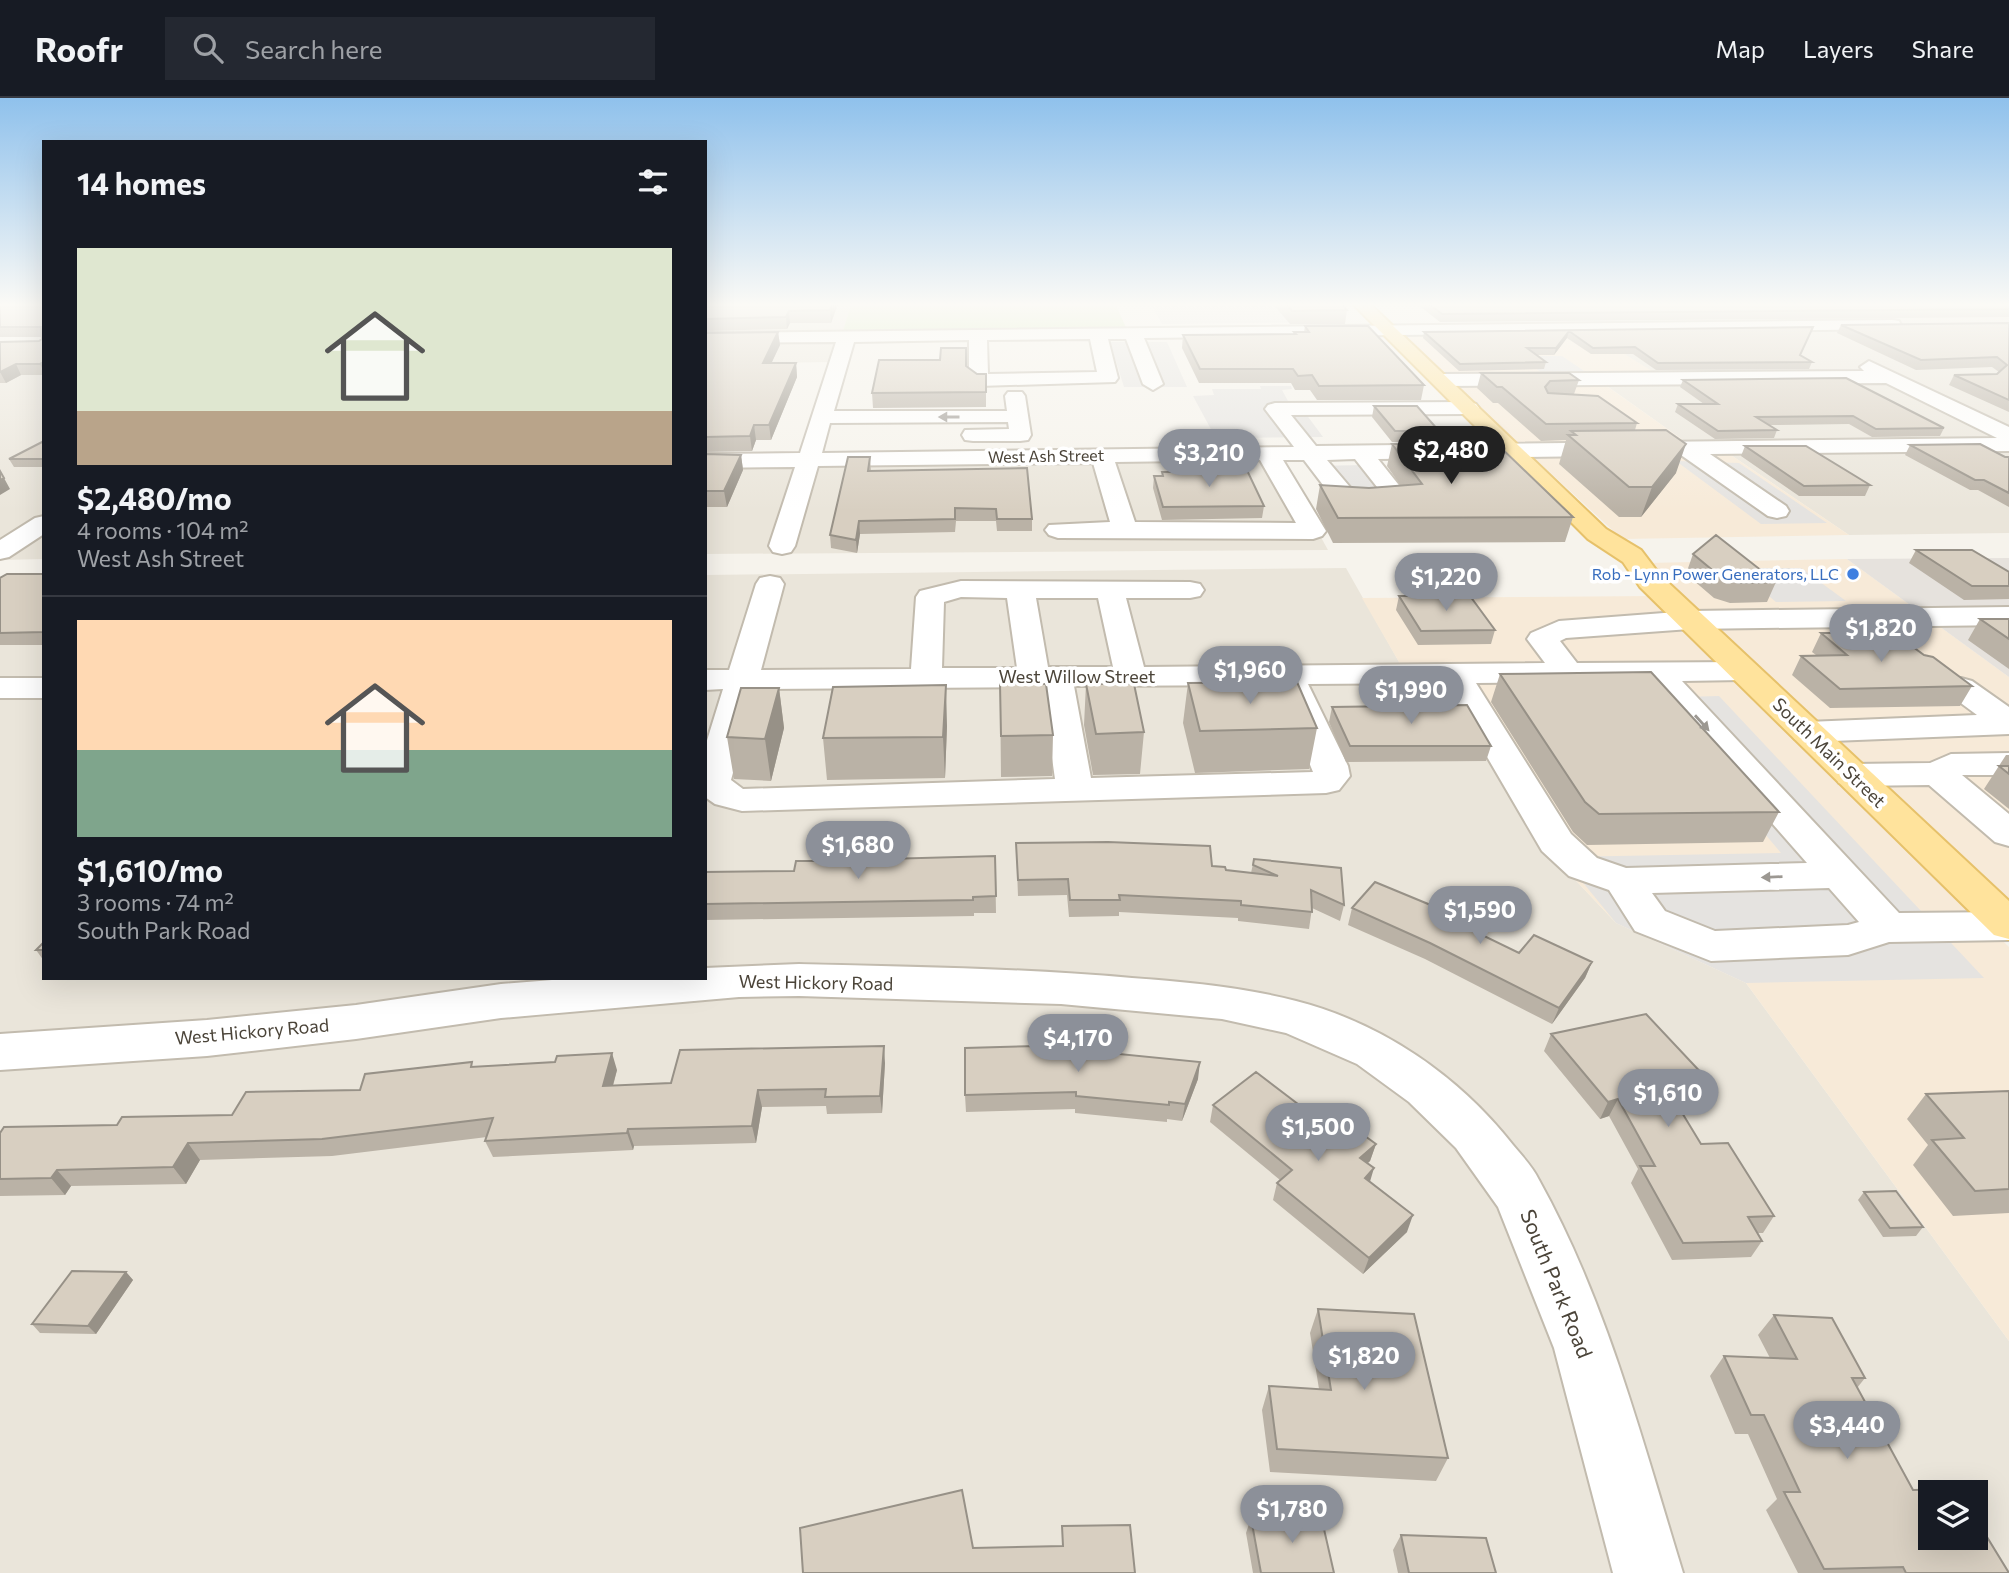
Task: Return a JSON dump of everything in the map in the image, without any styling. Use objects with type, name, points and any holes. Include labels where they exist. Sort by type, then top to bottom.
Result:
[{"type":"main road","name":"South Main Street","points":[[1433,374],[1475,407],[1513,451],[1597,534],[1605,556],[1650,581],[2009,926]]},
{"type":"street","points":[[782,546],[835,374]]},
{"type":"street","points":[[979,374],[979,380],[1108,379],[1107,374]]},
{"type":"street","points":[[1150,374],[1153,384]]},
{"type":"street","points":[[1620,374],[1628,379]]},
{"type":"street","points":[[1883,374],[2009,435]]},
{"type":"street","points":[[1440,380],[1931,378]]},
{"type":"street","points":[[1362,452],[1398,499],[1348,501],[1312,453],[1281,418],[1475,407]]},
{"type":"street","points":[[1414,452],[1400,436],[1443,430],[1430,414],[1475,407]]},
{"type":"street","points":[[819,426],[1019,426]]},
{"type":"street","name":"West Ash Street","points":[[707,461],[808,460],[1019,426],[1102,456],[2009,444]]},
{"type":"street","points":[[1630,426],[1662,448]]},
{"type":"street","points":[[1686,448],[1777,512]]},
{"type":"street","points":[[1058,530],[1313,531],[1268,454]]},
{"type":"street","points":[[1102,456],[1125,530]]},
{"type":"street","points":[[0,551],[42,524]]},
{"type":"street","points":[[770,584],[723,680],[713,780],[717,789],[729,797],[742,800],[1326,782],[1332,776],[1329,766],[1290,677]]},
{"type":"street","points":[[926,678],[930,597],[961,589],[1190,590]]},
{"type":"street","points":[[1020,589],[1075,790]]},
{"type":"street","points":[[1110,589],[1131,676]]},
{"type":"street","points":[[1569,673],[1542,639],[1559,630],[1690,620],[2009,616]]},
{"type":"street","points":[[1864,618],[1905,649]]},
{"type":"street","name":"West Willow Street","points":[[723,680],[1743,671]]},
{"type":"street","points":[[1656,672],[1888,928]]},
{"type":"street","points":[[1455,674],[1556,842],[1583,867],[1623,881],[1840,875]]},
{"type":"street","points":[[0,688],[42,688]]},
{"type":"street","points":[[1961,688],[2009,723]]},
{"type":"street","points":[[1807,732],[2009,723]]},
{"type":"street","points":[[1852,775],[1938,774],[1951,765],[2009,764]]},
{"type":"street","points":[[1938,774],[2009,834]]},
{"type":"street","points":[[1623,881],[1650,921],[1711,946],[1848,940],[1888,928],[2009,926]]},
{"type":"street","name":"West Hickory Road","points":[[0,1052],[207,1038],[356,1022],[501,1001],[645,987],[799,980],[1061,988],[1222,1002],[1296,1018],[1374,1051]]},
{"type":"street","name":"South Park Road","points":[[1374,1051],[1426,1088],[1474,1133],[1518,1193],[1540,1238],[1584,1348],[1648,1573]]},
{"type":"shaded area","points":[[0,374],[42,374],[42,521],[0,548]]},
{"type":"shaded area","points":[[1120,374],[1181,374],[1187,387],[1124,387]]},
{"type":"shaded area","points":[[1441,374],[1656,374],[1668,381],[1601,382],[1690,445],[1522,447]]},
{"type":"shaded area","points":[[1553,374],[1588,374],[1593,377]]},
{"type":"shaded area","points":[[1598,374],[2009,374],[2009,440],[1690,445],[1600,381]]},
{"type":"shaded area","points":[[1260,386],[1291,386],[1292,389],[1282,390],[1288,401],[1314,401],[1323,412],[1306,414],[1323,437],[1234,438],[1231,433],[1213,433],[1193,396],[1214,395],[1212,389],[1261,389]]},
{"type":"shaded area","points":[[2009,447],[2009,533],[1849,535],[1728,453]]},
{"type":"shaded area","points":[[1529,453],[1728,453],[1849,535],[1622,539]]},
{"type":"shaded area","points":[[1276,456],[1328,550],[707,554],[707,466]]},
{"type":"shaded area","points":[[1676,461],[1739,463],[1827,523],[1761,524]]},
{"type":"shaded area","points":[[1364,465],[1386,493],[1341,507],[1313,466]]},
{"type":"shaded area","points":[[42,532],[42,559],[0,559]]},
{"type":"shaded area","points":[[2009,558],[2009,677],[1847,559]]},
{"type":"shaded area","points":[[1847,559],[2009,677],[2009,904],[1646,563]]},
{"type":"shaded area","points":[[1346,568],[1403,669],[1435,669],[1547,850],[1616,923],[1746,983],[2009,1341],[2009,1573],[0,1573],[0,579],[42,578],[42,980],[707,980],[707,575]]},
{"type":"shaded area","points":[[1735,568],[1801,568],[1846,601],[1776,602]]},
{"type":"shaded area","points":[[1655,596],[1727,666],[1403,669],[1362,598]]},
{"type":"shaded area","points":[[1735,677],[2009,947],[2009,1341],[1746,983],[1616,923],[1547,850],[1442,680]]},
{"type":"shaded area","points":[[1719,696],[1984,978],[1746,983],[1616,923],[1562,857],[1781,853],[1650,698]]},
{"type":"building","points":[[707,374],[791,374],[769,425],[754,425],[750,436],[707,437]]},
{"type":"building","points":[[876,374],[986,374],[986,392],[872,393]]},
{"type":"building","points":[[1296,374],[1413,374],[1424,385],[1319,386],[1312,375]]},
{"type":"building","points":[[1482,374],[1570,374],[1579,380],[1550,381],[1545,387],[1548,393],[1598,396],[1637,423],[1546,424],[1502,387],[1497,387]]},
{"type":"building","points":[[2009,374],[2009,400],[1954,375]]},
{"type":"building","points":[[1846,378],[1944,428],[1876,429],[1853,416],[1756,417],[1777,430],[1718,431],[1678,404],[1718,404],[1683,380]]},
{"type":"building","points":[[1374,406],[1417,406],[1439,431],[1395,431]]},
{"type":"building","points":[[1666,430],[1686,444],[1652,487],[1629,487],[1568,435],[1576,435],[1571,431]]},
{"type":"building","points":[[1459,438],[1463,443],[1496,443],[1573,517],[1338,518],[1320,485],[1369,488],[1422,484],[1392,444],[1416,444],[1412,439]]},
{"type":"building","points":[[42,442],[42,459],[9,459]]},
{"type":"building","points":[[1980,444],[2009,457],[2009,493],[1984,480],[1975,480],[1910,445]]},
{"type":"building","points":[[1745,446],[1806,446],[1870,485],[1804,486]]},
{"type":"building","points":[[707,454],[741,455],[724,491],[707,491]]},
{"type":"building","points":[[848,457],[870,457],[868,471],[1027,468],[1032,519],[997,519],[996,509],[955,508],[955,519],[859,521],[856,540],[830,535]]},
{"type":"building","points":[[1217,466],[1245,466],[1264,506],[1163,507],[1154,476],[1163,476],[1162,472],[1219,472]]},
{"type":"building","points":[[1716,535],[1776,582],[1739,583],[1722,578],[1693,554]]},
{"type":"building","points":[[1916,550],[1972,550],[2009,572],[2009,586],[1972,586]]},
{"type":"building","points":[[7,574],[42,574],[42,632],[0,633],[0,578]]},
{"type":"building","points":[[1399,596],[1470,596],[1495,630],[1421,631]]},
{"type":"building","points":[[1980,619],[2009,619],[2009,639]]},
{"type":"building","points":[[1821,633],[1894,633],[1972,686],[1840,689],[1801,656],[1847,655]]},
{"type":"building","points":[[1651,672],[1779,812],[1599,814],[1585,802],[1500,674]]},
{"type":"building","points":[[1297,682],[1317,728],[1200,731],[1188,683]]},
{"type":"building","points":[[1000,684],[1046,684],[1053,735],[1001,736]]},
{"type":"building","points":[[1086,684],[1134,684],[1144,732],[1096,734]]},
{"type":"building","points":[[946,685],[943,737],[823,738],[833,687]]},
{"type":"building","points":[[741,688],[779,688],[765,739],[727,737]]},
{"type":"building","points":[[1467,705],[1491,746],[1350,746],[1332,707]]},
{"type":"building","points":[[1999,766],[2009,766],[2009,774]]},
{"type":"building","points":[[1108,842],[1210,846],[1212,866],[1278,876],[1253,865],[1254,859],[1341,868],[1344,905],[1311,890],[1312,912],[1241,905],[1241,901],[1119,895],[1120,900],[1070,900],[1068,879],[1018,880],[1016,843]]},
{"type":"building","points":[[815,854],[849,854],[848,860],[995,856],[996,896],[973,897],[973,900],[707,904],[707,872],[794,871],[796,861],[814,861]]},
{"type":"building","points":[[1375,882],[1445,911],[1452,916],[1449,919],[1519,953],[1534,935],[1592,962],[1559,1008],[1430,943],[1352,908]]},
{"type":"building","points":[[1646,1014],[1707,1079],[1667,1088],[1701,1144],[1728,1143],[1774,1216],[1748,1217],[1762,1241],[1683,1243],[1640,1166],[1655,1166],[1618,1099],[1608,1102],[1551,1034]]},
{"type":"building","points":[[884,1046],[880,1096],[825,1097],[826,1089],[758,1090],[752,1126],[628,1129],[627,1133],[485,1141],[493,1118],[322,1139],[188,1143],[173,1167],[57,1170],[51,1178],[0,1179],[0,1133],[4,1127],[117,1125],[122,1117],[232,1115],[246,1092],[360,1090],[365,1074],[472,1062],[471,1067],[555,1062],[557,1056],[612,1053],[603,1086],[671,1083],[680,1050]]},
{"type":"building","points":[[1039,1046],[1200,1062],[1185,1104],[1169,1102],[1169,1105],[1076,1096],[1076,1092],[965,1095],[965,1048]]},
{"type":"building","points":[[1256,1072],[1336,1133],[1347,1123],[1376,1144],[1360,1158],[1374,1168],[1365,1178],[1413,1215],[1369,1258],[1277,1183],[1292,1170],[1213,1105]]},
{"type":"building","points":[[2009,1091],[2009,1189],[1975,1191],[1932,1140],[1964,1138],[1926,1094]]},
{"type":"building","points":[[1896,1191],[1923,1227],[1890,1228],[1864,1192]]},
{"type":"building","points":[[72,1271],[126,1272],[88,1326],[32,1324]]},
{"type":"building","points":[[1318,1309],[1414,1314],[1448,1458],[1277,1449],[1269,1386],[1331,1390]]},
{"type":"building","points":[[1774,1315],[1832,1318],[1865,1378],[1852,1378],[1913,1490],[1918,1490],[1918,1550],[1988,1550],[1988,1539],[2009,1573],[1906,1573],[1903,1567],[1824,1569],[1784,1492],[1800,1492],[1764,1415],[1751,1415],[1724,1356],[1797,1359]]},
{"type":"building","points":[[962,1490],[973,1548],[1063,1546],[1062,1526],[1130,1525],[1135,1573],[803,1573],[800,1528]]},
{"type":"building","points":[[1321,1516],[1334,1573],[1261,1573],[1251,1518]]},
{"type":"building","points":[[1401,1535],[1486,1538],[1496,1573],[1409,1573]]},
{"type":"place","name":"Rob - Lynn Power Generators, LLC","points":[[1853,574]]}]
